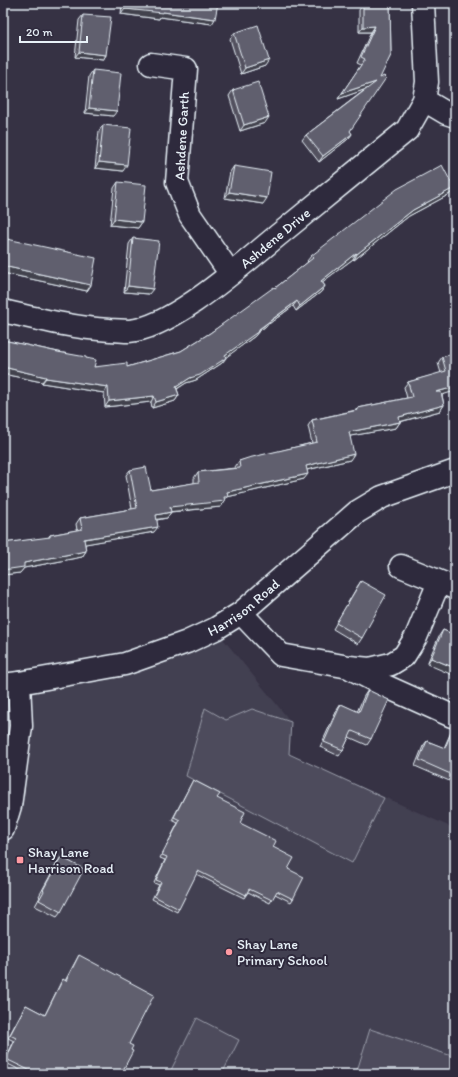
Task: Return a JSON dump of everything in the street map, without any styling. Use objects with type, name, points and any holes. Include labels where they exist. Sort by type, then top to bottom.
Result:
[{"type":"street","name":"Ashdene Drive","points":[[3,311],[97,330],[129,331],[146,328],[163,320],[194,301],[407,130],[424,100],[428,82],[423,3]]},
{"type":"street","name":"Ashdene Garth","points":[[151,64],[186,69],[177,182],[190,215],[230,273]]},
{"type":"street","points":[[424,100],[446,113],[455,116]]},
{"type":"street","name":"Harrison Road","points":[[11,684],[125,664],[194,639],[215,629],[241,613],[357,512],[382,498],[455,470]]},
{"type":"street","points":[[241,613],[281,655],[349,667],[370,669],[391,664],[404,656],[447,585],[401,566]]},
{"type":"street","points":[[349,667],[383,685],[452,716]]},
{"type":"street","points":[[3,829],[10,806],[21,726],[11,684]]},
{"type":"shaded area","name":"Shay Lane Primary School","points":[[215,629],[291,722],[289,754],[455,829],[455,1074],[3,1074],[3,829],[19,683]]},
{"type":"shaded area","points":[[205,708],[226,720],[252,709],[291,722],[289,754],[384,798],[352,863],[186,776]]},
{"type":"shaded area","points":[[197,1018],[239,1040],[222,1074],[169,1074]]},
{"type":"shaded area","points":[[370,1029],[455,1057],[455,1074],[356,1074]]},
{"type":"building","points":[[125,3],[218,3],[215,19],[163,12],[125,9]]},
{"type":"building","points":[[365,3],[390,3],[391,55],[380,78],[384,76],[386,78],[350,131],[352,134],[323,156],[306,135],[376,82],[342,93],[365,59],[361,57],[375,26],[363,27],[363,5],[365,5]]},
{"type":"building","points":[[83,15],[111,17],[106,55],[79,52]]},
{"type":"building","points":[[258,25],[269,60],[245,68],[234,33]]},
{"type":"building","points":[[93,70],[121,73],[117,111],[89,108]]},
{"type":"building","points":[[258,82],[269,117],[244,125],[233,90]]},
{"type":"building","points":[[103,125],[131,128],[127,165],[99,162]]},
{"type":"building","points":[[442,165],[454,188],[413,210],[357,254],[356,253],[321,281],[325,286],[300,306],[297,301],[259,329],[259,331],[225,355],[226,358],[200,375],[190,378],[176,387],[179,395],[156,402],[154,396],[109,401],[108,387],[46,378],[3,367],[3,340],[86,357],[96,360],[94,367],[127,363],[127,367],[181,351],[210,333],[274,287],[275,288],[313,258],[311,256],[397,189]]},
{"type":"building","points":[[234,166],[271,172],[267,198],[229,192]]},
{"type":"building","points":[[118,182],[146,185],[142,222],[114,219]]},
{"type":"building","points":[[133,238],[159,241],[153,289],[128,286]]},
{"type":"building","points":[[7,239],[96,258],[91,285],[3,266]]},
{"type":"building","points":[[455,353],[455,387],[436,392],[441,392],[444,405],[399,417],[400,422],[349,432],[354,454],[306,466],[308,474],[227,492],[228,497],[224,497],[225,501],[170,507],[171,512],[156,515],[158,527],[84,539],[86,551],[24,563],[24,567],[3,570],[3,543],[50,537],[50,535],[82,529],[80,518],[137,508],[130,470],[146,467],[151,490],[199,482],[198,472],[240,468],[239,461],[317,442],[312,420],[358,410],[358,408],[412,397],[408,382],[446,371],[442,357]]},
{"type":"building","points":[[455,536],[455,545],[452,543]]},
{"type":"building","points":[[361,581],[386,595],[362,638],[336,623]]},
{"type":"building","points":[[443,630],[455,635],[455,668],[431,658]]},
{"type":"building","points":[[368,690],[389,700],[371,739],[352,731],[343,750],[324,742],[341,704],[359,712]]},
{"type":"building","points":[[454,726],[455,776],[419,760],[427,741],[445,748]]},
{"type":"building","points":[[193,780],[220,794],[217,798],[245,812],[240,823],[276,841],[273,847],[294,858],[288,869],[304,877],[293,899],[277,891],[272,900],[249,889],[246,895],[198,871],[179,909],[154,896],[161,882],[156,880],[167,857],[162,855],[180,820],[174,817]]},
{"type":"building","points":[[61,857],[84,869],[61,912],[39,900]]},
{"type":"building","points":[[79,955],[154,995],[129,1044],[133,1046],[131,1050],[133,1051],[121,1074],[35,1074],[6,1059],[16,1038],[10,1035],[26,1005],[45,1015],[63,979],[66,981]]},
{"type":"place","name":"Shay Lane Harrison Road","points":[[20,860]]},
{"type":"place","name":"Shay Lane Primary School","points":[[229,952]]}]
